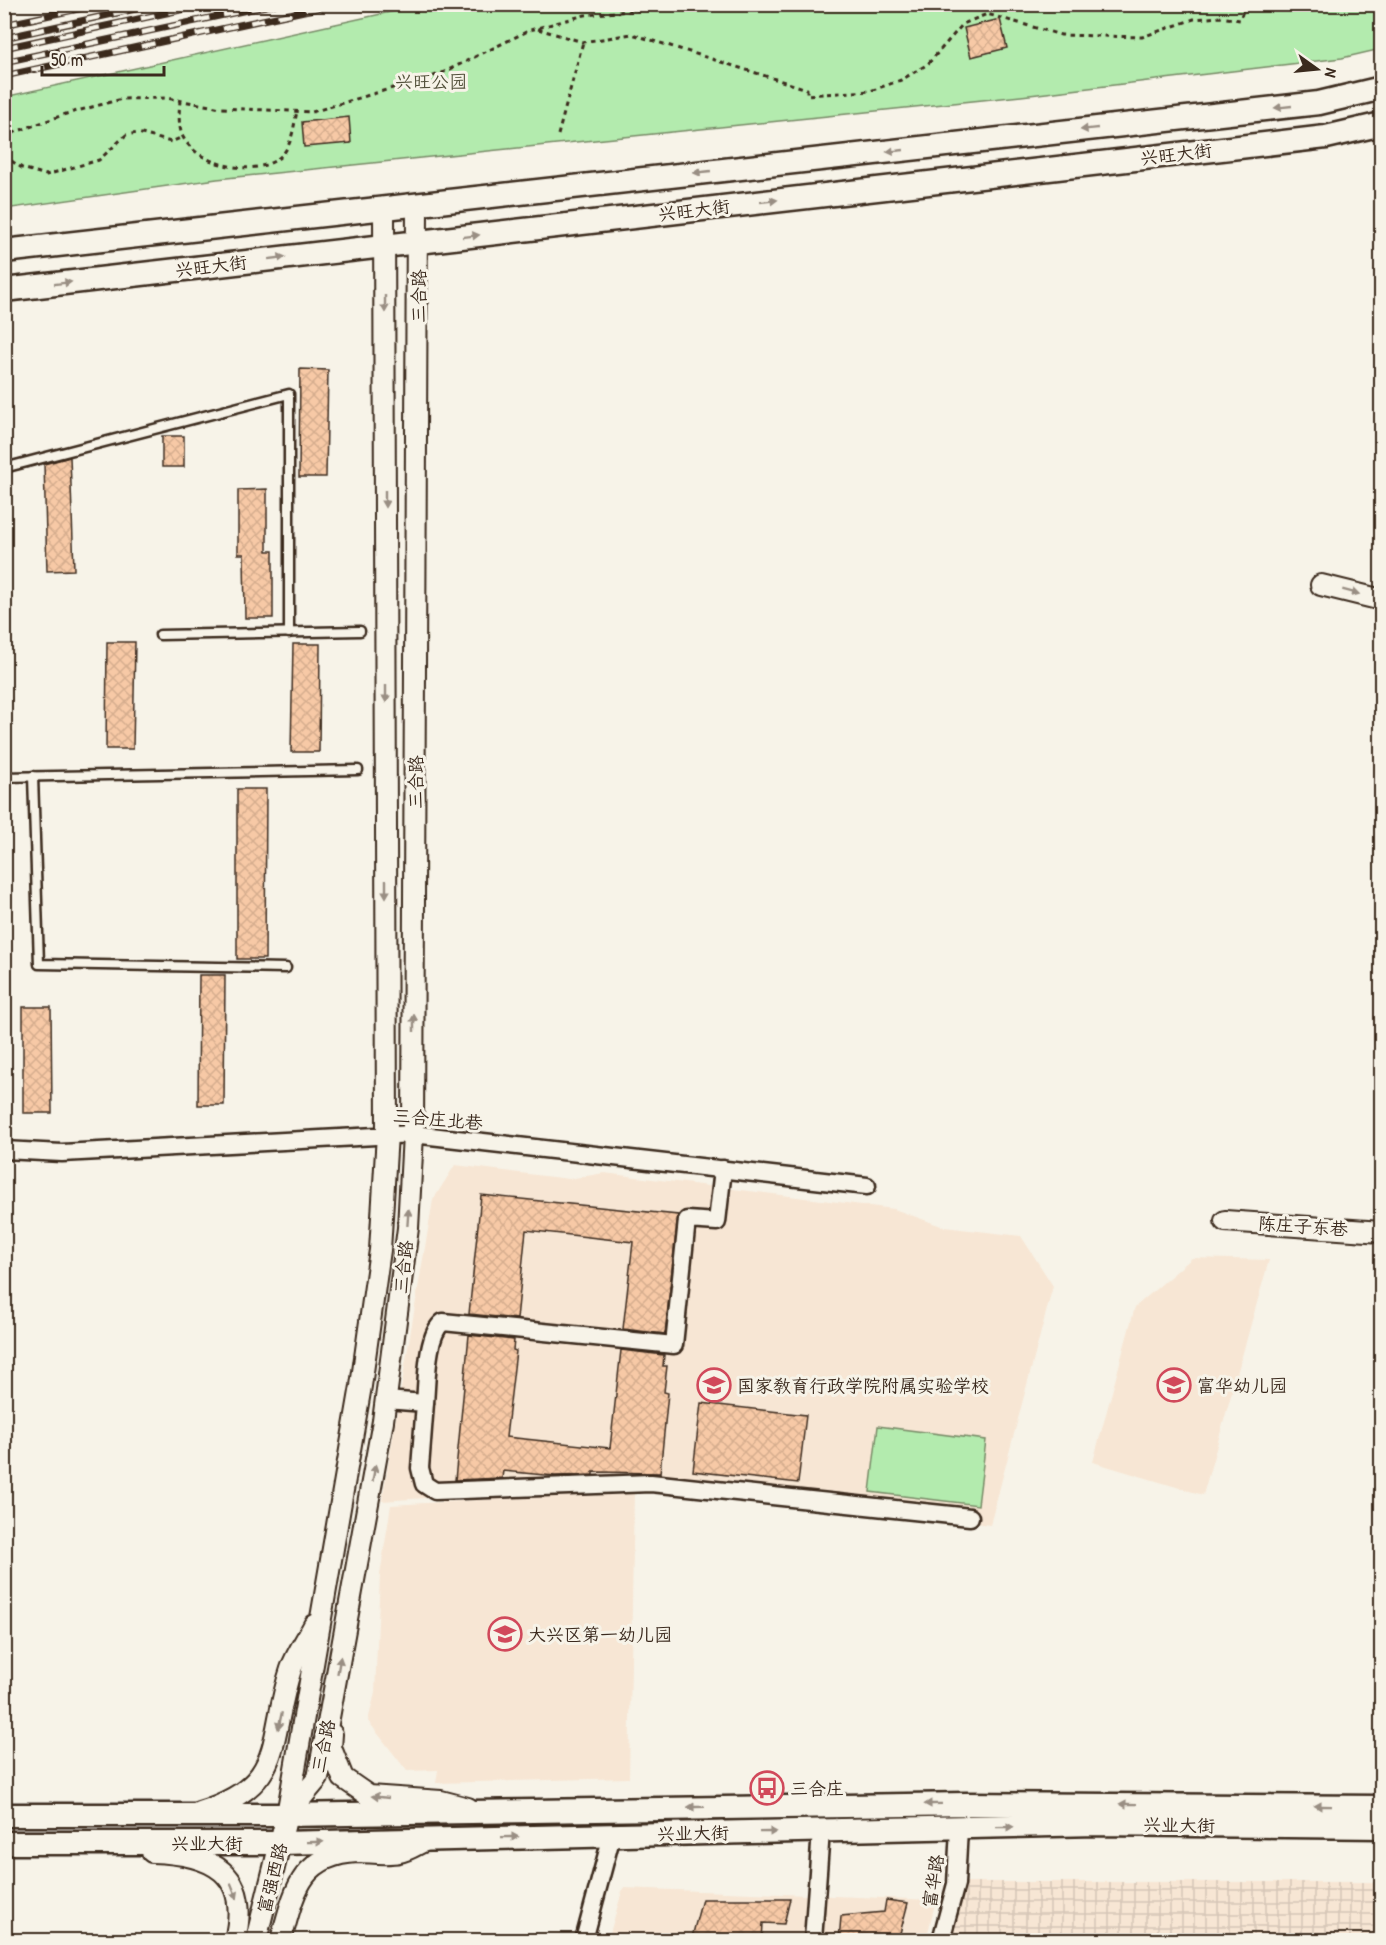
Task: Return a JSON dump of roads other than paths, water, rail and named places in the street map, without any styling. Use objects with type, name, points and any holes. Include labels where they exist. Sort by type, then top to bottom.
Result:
[{"type":"main road","name":"兴旺大街","points":[[4,251],[1318,103],[1382,88]]},
{"type":"main road","name":"兴旺大街","points":[[4,290],[1326,136],[1382,124]]},
{"type":"main road","name":"兴业大街","points":[[4,1815],[287,1815],[966,1803],[1382,1807]]},
{"type":"main road","name":"兴业大街","points":[[4,1843],[281,1843],[1097,1824],[1382,1827]]},
{"type":"street","name":"三合路","points":[[287,1815],[318,1778],[386,1400],[408,1228],[413,1134],[417,204]]},
{"type":"street","name":"三合路","points":[[287,1815],[362,1386],[379,1262],[387,1134],[384,209]]},
{"type":"street","points":[[1321,585],[1382,600]]},
{"type":"street","name":"三合庄北巷","points":[[4,1149],[62,1153],[413,1134],[867,1186]]},
{"type":"street","points":[[723,1169],[717,1222],[687,1220],[674,1345],[443,1322],[438,1326],[432,1338],[424,1403],[420,1468],[424,1484],[435,1491],[651,1483],[970,1517]]},
{"type":"street","name":"陈庄子东巷","points":[[1225,1221],[1382,1232]]},
{"type":"street","points":[[386,1400],[424,1403]]},
{"type":"street","points":[[188,1815],[216,1807],[237,1797],[257,1781],[269,1765],[291,1668],[322,1609]]},
{"type":"street","points":[[334,1689],[331,1748],[343,1778],[369,1796],[441,1801],[479,1810]]},
{"type":"street","name":"富强西路","points":[[256,1941],[287,1815]]},
{"type":"street","name":"富华路","points":[[941,1941],[956,1884],[959,1827]]},
{"type":"street","points":[[813,1941],[821,1831]]},
{"type":"street","points":[[584,1941],[612,1835]]},
{"type":"street","points":[[281,1941],[292,1902],[308,1869],[354,1852],[398,1852],[428,1839]]},
{"type":"street","points":[[66,1843],[112,1851],[186,1855],[206,1860],[226,1873],[238,1898],[240,1923],[236,1941]]},
{"type":"lane","points":[[4,468],[289,394],[289,633]]},
{"type":"lane","points":[[160,635],[360,631]]},
{"type":"lane","points":[[4,777],[358,771]]},
{"type":"lane","points":[[33,776],[39,964],[286,968]]},
{"type":"railway","points":[[4,25],[101,4]]},
{"type":"railway","points":[[4,38],[158,4]]},
{"type":"railway","points":[[4,48],[208,4]]},
{"type":"railway","points":[[4,62],[275,4]]},
{"type":"railway","points":[[4,76],[336,4]]},
{"type":"place","name":"国家教育行政学院附属实验学校","points":[[714,1385]]},
{"type":"place","name":"富华幼儿园","points":[[1174,1385]]},
{"type":"place","name":"大兴区第一幼儿园","points":[[505,1634]]},
{"type":"place","name":"三合庄","points":[[767,1788]]},
{"type":"park label","name":"兴旺公园","points":[[431,81]]}]
